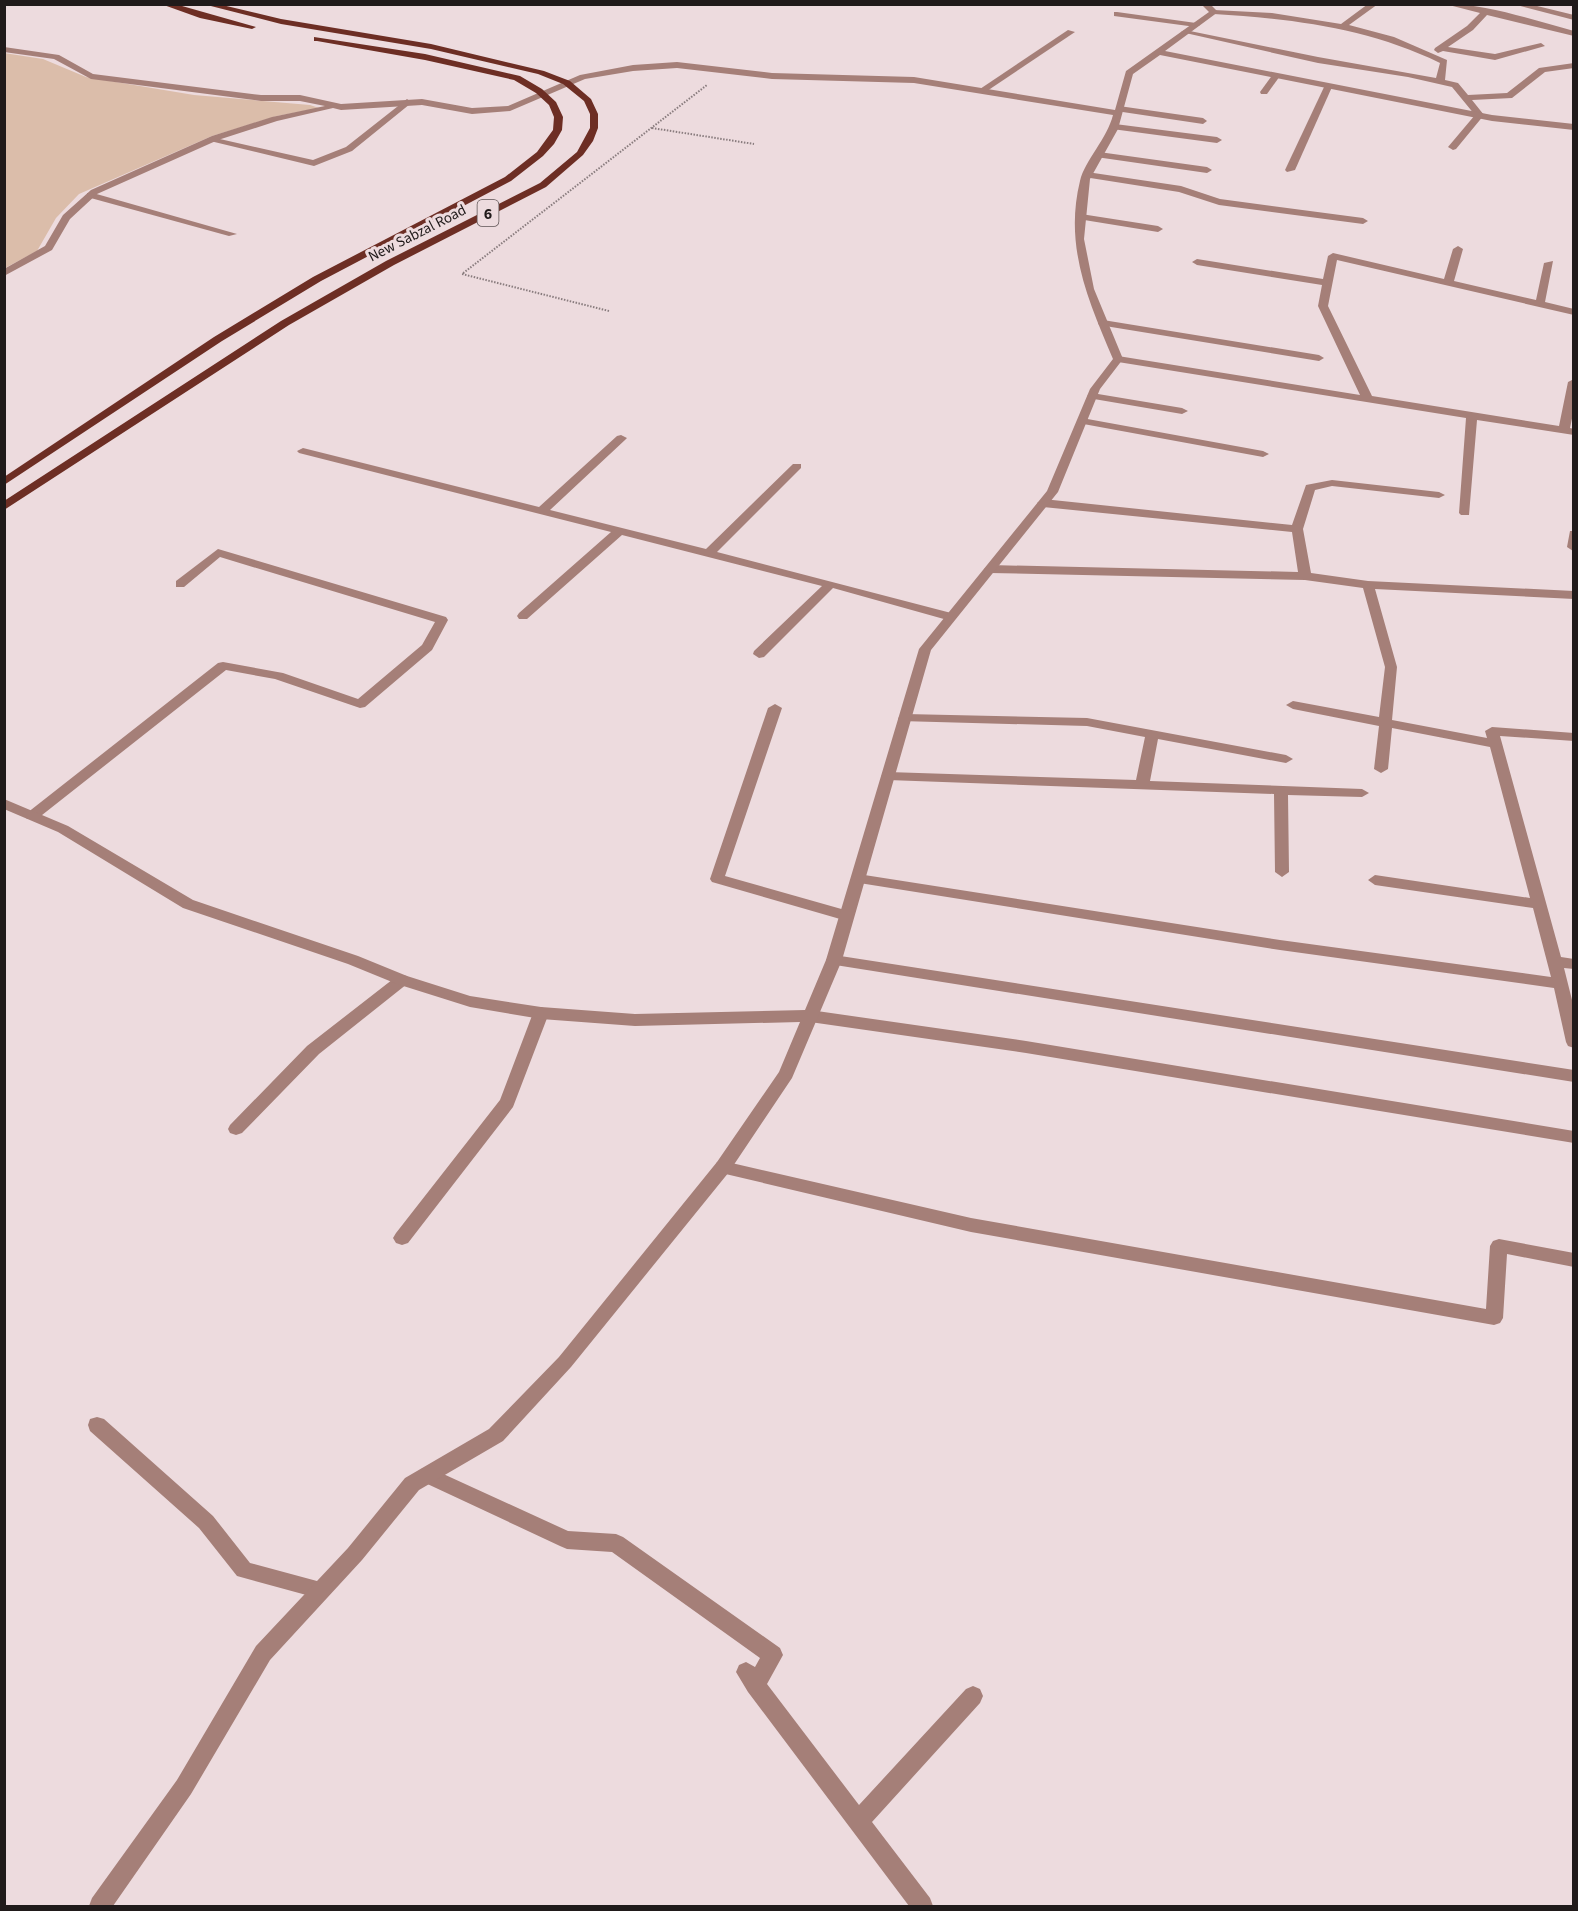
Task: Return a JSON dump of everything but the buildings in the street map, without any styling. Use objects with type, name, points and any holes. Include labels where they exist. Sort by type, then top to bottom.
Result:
[{"type":"main road","name":"New Sabzal Road","points":[[4,482],[218,339],[317,279],[485,192],[528,165],[548,147],[559,131],[555,111],[542,94],[517,78],[425,57],[302,37],[203,16],[165,4]]},
{"type":"main road","name":"New Sabzal Road","points":[[4,507],[285,323],[390,263],[523,197],[565,171],[577,159],[588,142],[596,119],[594,110],[588,102],[566,82],[484,57],[272,21],[207,4]]},
{"type":"street","points":[[1341,27],[1374,4]]},
{"type":"street","points":[[1449,4],[1574,34]]},
{"type":"street","points":[[1517,4],[1574,18]]},
{"type":"street","points":[[1118,359],[1089,289],[1079,239],[1087,175],[1115,127],[1129,73],[1190,28],[1209,8],[1341,27],[1385,38],[1430,54],[1444,62],[1440,81]]},
{"type":"street","points":[[1430,54],[1470,28],[1485,12]]},
{"type":"street","points":[[1117,14],[1190,28],[1318,60],[1408,74],[1455,85],[1480,116]]},
{"type":"street","points":[[981,91],[1071,32]]},
{"type":"street","points":[[1442,48],[1495,57],[1540,46]]},
{"type":"street","points":[[4,49],[56,57],[91,76],[261,98],[300,98],[341,106]]},
{"type":"street","points":[[1158,52],[1480,116],[1574,128]]},
{"type":"street","points":[[4,273],[49,248],[66,217],[90,195],[211,140],[275,119],[341,106],[407,102],[472,111],[510,108],[583,76],[660,65],[772,76],[914,80],[1118,111],[1203,121]]},
{"type":"street","points":[[1466,98],[1509,96],[1542,70],[1574,65]]},
{"type":"street","points":[[1264,92],[1276,76]]},
{"type":"street","points":[[1290,170],[1328,87]]},
{"type":"street","points":[[211,140],[314,163],[349,149],[407,102]]},
{"type":"street","points":[[1453,147],[1480,116]]},
{"type":"street","points":[[1115,127],[1217,140]]},
{"type":"street","points":[[1099,155],[1207,170]]},
{"type":"street","points":[[1087,175],[1181,189],[1219,202],[1363,221]]},
{"type":"street","points":[[90,195],[232,234]]},
{"type":"street","points":[[1081,217],[1158,229]]},
{"type":"street","points":[[1448,283],[1458,249]]},
{"type":"street","points":[[1368,399],[1323,306],[1333,256],[1574,312]]},
{"type":"street","points":[[1197,262],[1328,283]]},
{"type":"street","points":[[1540,304],[1549,263]]},
{"type":"street","points":[[1103,323],[1319,358]]},
{"type":"street","points":[[1118,359],[1569,431],[1573,382]]},
{"type":"street","points":[[100,1906],[184,1787],[263,1653],[321,1590],[412,1484],[496,1435],[565,1362],[723,1167],[786,1074],[834,960],[925,649],[1052,492],[1092,396],[1118,359]]},
{"type":"street","points":[[1092,396],[1182,411]]},
{"type":"street","points":[[1465,513],[1472,416]]},
{"type":"street","points":[[1082,421],[1263,454]]},
{"type":"street","points":[[542,511],[621,438]]},
{"type":"street","points":[[303,451],[831,584],[951,617]]},
{"type":"street","points":[[709,553],[797,466]]},
{"type":"street","points":[[1305,576],[1297,529],[1310,487],[1332,483],[1439,495]]},
{"type":"street","points":[[1043,503],[1297,529]]},
{"type":"street","points":[[523,616],[619,531]]},
{"type":"street","points":[[1573,547],[1574,534]]},
{"type":"street","points":[[32,816],[223,666],[278,676],[360,704],[427,647],[442,620],[219,553],[180,584]]},
{"type":"street","points":[[990,569],[1305,576],[1368,585],[1574,595]]},
{"type":"street","points":[[759,654],[831,584]]},
{"type":"street","points":[[1368,585],[1391,667],[1381,770]]},
{"type":"street","points":[[1293,705],[1496,744]]},
{"type":"street","points":[[775,708],[717,879],[847,916]]},
{"type":"street","points":[[904,718],[1088,722],[1286,759]]},
{"type":"street","points":[[1574,737],[1492,731],[1555,961],[1574,1042]]},
{"type":"street","points":[[1142,785],[1152,734]]},
{"type":"street","points":[[888,776],[1362,793]]},
{"type":"street","points":[[1281,790],[1282,872]]},
{"type":"street","points":[[4,803],[63,829],[188,904],[354,960],[402,980],[470,1001],[541,1013],[635,1020],[810,1016],[1026,1047],[1574,1137]]},
{"type":"street","points":[[858,879],[1280,945],[1561,984]]},
{"type":"street","points":[[1375,880],[1539,904]]},
{"type":"street","points":[[834,960],[1574,1076]]},
{"type":"street","points":[[1555,961],[1574,964]]},
{"type":"street","points":[[236,1129],[312,1050],[402,980]]},
{"type":"street","points":[[402,1238],[507,1104],[541,1013]]},
{"type":"street","points":[[723,1167],[971,1225],[1494,1317],[1499,1246],[1574,1260]]},
{"type":"street","points":[[97,1425],[206,1522],[244,1570],[321,1590]]},
{"type":"street","points":[[428,1475],[567,1540],[616,1543],[773,1655],[750,1678],[922,1906]]},
{"type":"street","points":[[858,1821],[973,1696]]},
{"type":"path","points":[[609,311],[462,274],[727,70]]},
{"type":"path","points":[[651,128],[754,144]]},
{"type":"shaded area","points":[[4,53],[43,59],[86,77],[194,95],[310,105],[319,108],[277,116],[212,136],[79,194],[56,218],[37,251],[5,268]]}]
